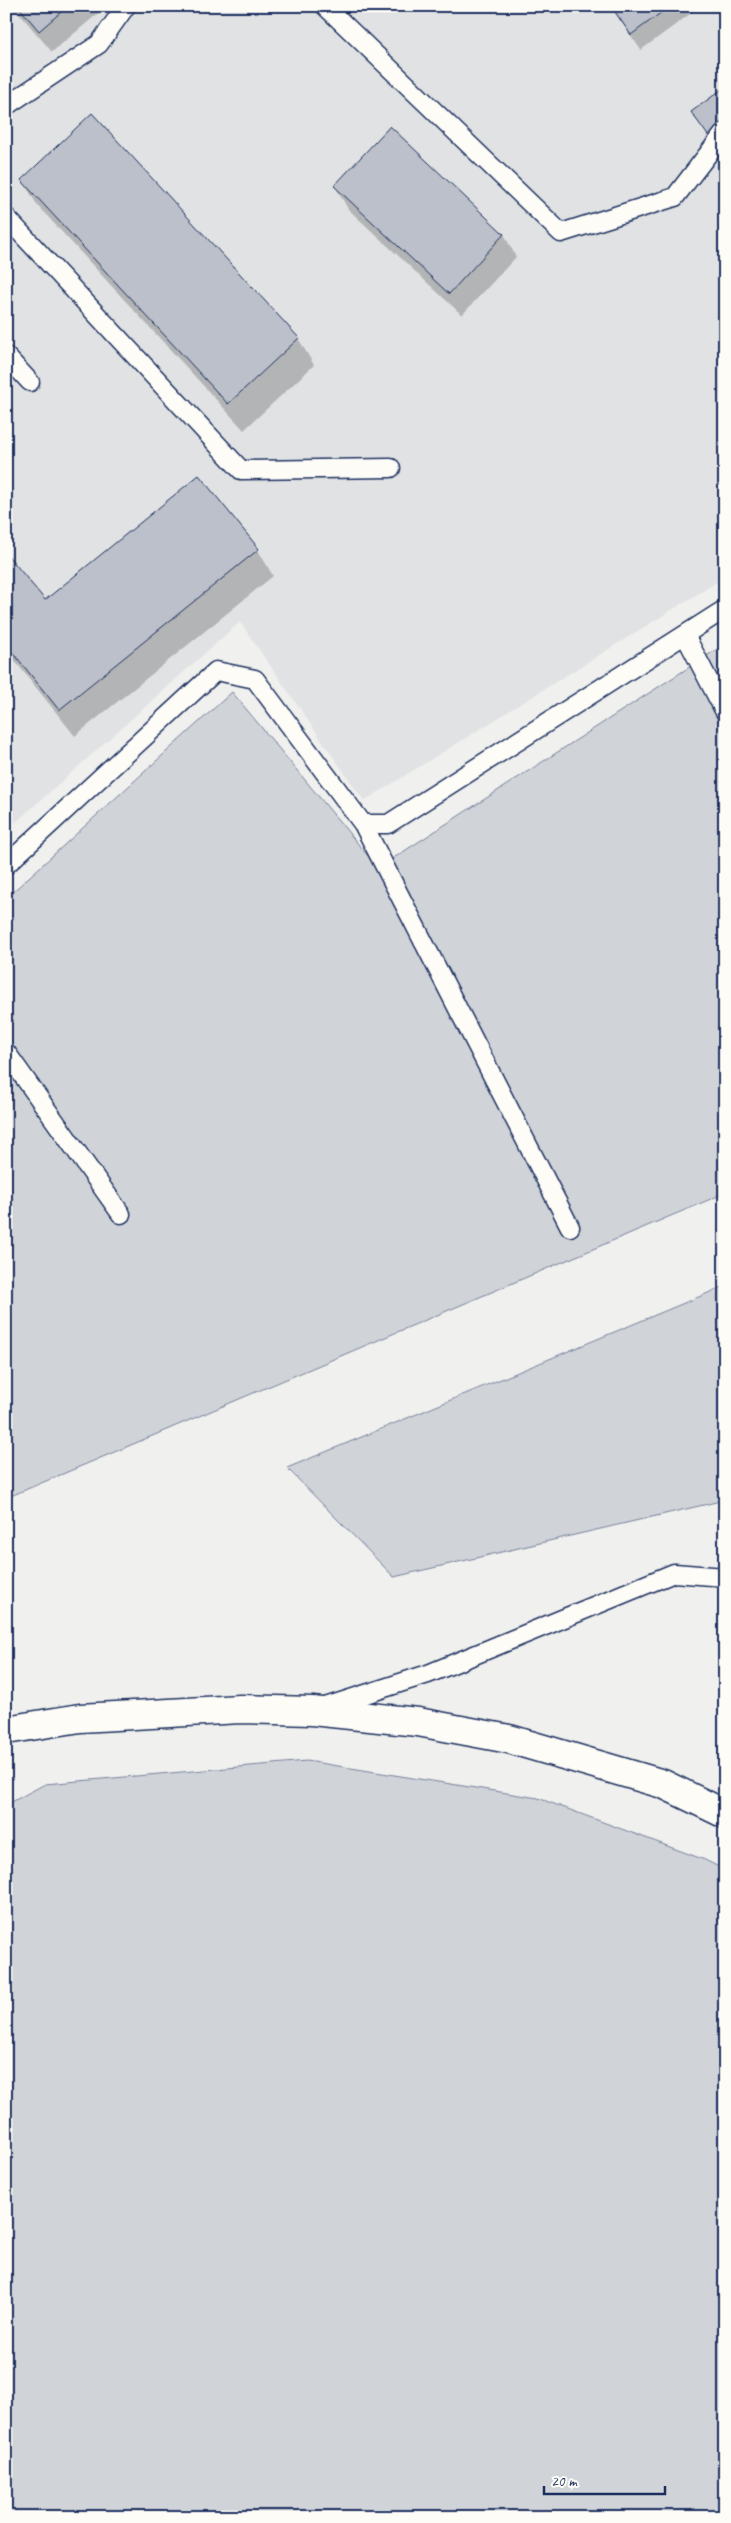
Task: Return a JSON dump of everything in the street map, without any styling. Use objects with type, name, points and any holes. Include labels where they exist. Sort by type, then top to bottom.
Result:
[{"type":"main road","points":[[6,1730],[80,1718],[240,1709],[312,1711],[418,1722],[509,1739],[663,1784],[725,1814]]},
{"type":"lane","points":[[6,106],[98,44],[126,6]]},
{"type":"lane","points":[[325,6],[561,233],[675,197],[725,132]]},
{"type":"lane","points":[[6,217],[242,470],[391,468]]},
{"type":"lane","points":[[6,356],[30,382]]},
{"type":"lane","points":[[363,824],[388,824],[725,609]]},
{"type":"lane","points":[[685,635],[725,712]]},
{"type":"lane","points":[[6,865],[216,671],[255,679],[363,824],[570,1227]]},
{"type":"lane","points":[[6,1052],[120,1214]]},
{"type":"lane","points":[[312,1711],[428,1674],[674,1573],[725,1578]]},
{"type":"shaded area","points":[[6,6],[725,6],[725,577],[364,801],[240,622],[6,831]]},
{"type":"shaded area","points":[[725,644],[725,1193],[6,1498],[6,898],[232,692],[378,868]]},
{"type":"shaded area","points":[[725,1286],[725,1500],[394,1577],[287,1468]]},
{"type":"shaded area","points":[[307,1761],[538,1798],[705,1860],[725,1870],[725,2517],[6,2517],[6,1805],[45,1784]]},
{"type":"building","points":[[18,6],[68,6],[39,31]]},
{"type":"building","points":[[611,6],[670,6],[631,35]]},
{"type":"building","points":[[725,87],[725,159],[691,112]]},
{"type":"building","points":[[92,113],[299,338],[228,404],[21,180]]},
{"type":"building","points":[[390,126],[504,234],[449,294],[334,186]]},
{"type":"building","points":[[199,475],[259,549],[59,710],[6,644],[6,553],[45,600]]}]
